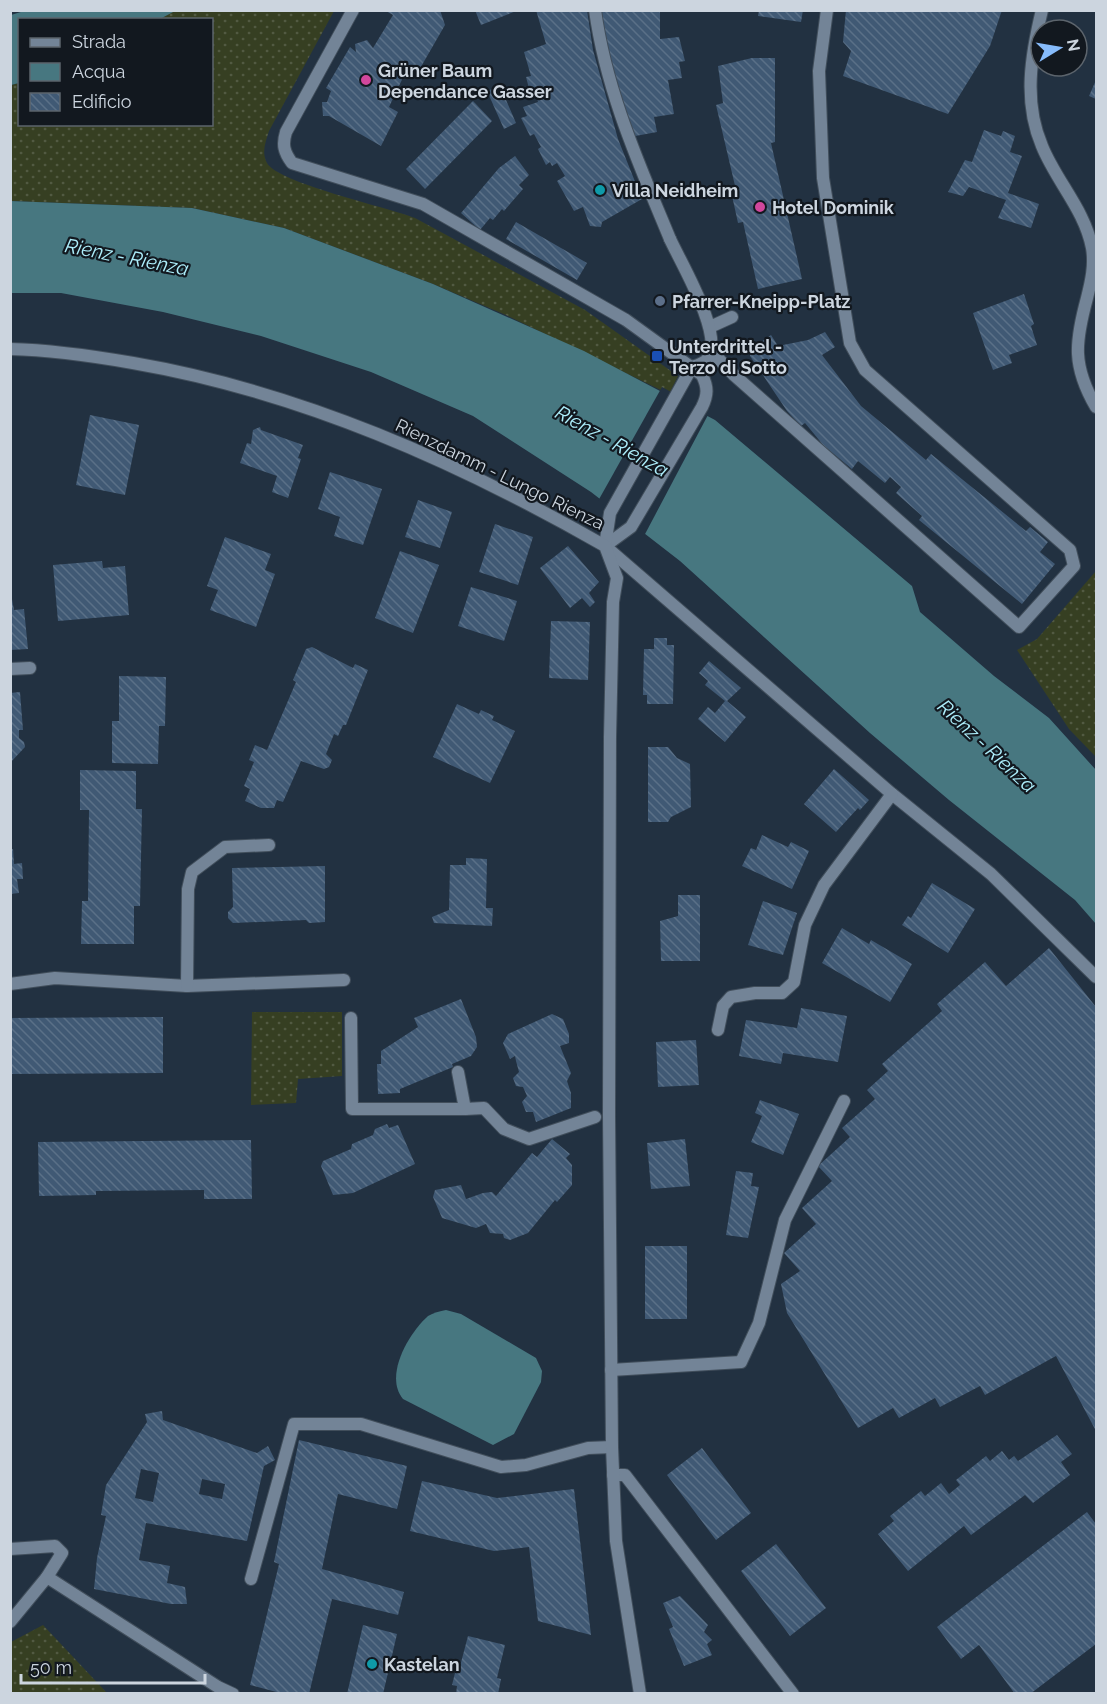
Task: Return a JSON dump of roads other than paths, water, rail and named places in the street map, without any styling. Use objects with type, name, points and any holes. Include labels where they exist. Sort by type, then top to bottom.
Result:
[{"type":"street","points":[[353,10],[286,132],[283,142],[286,154],[292,163],[423,204],[626,320],[702,375],[707,385],[706,399],[702,407],[632,527],[605,546]]},
{"type":"street","points":[[595,10],[600,46],[623,127],[710,327],[712,352],[707,361],[692,367],[610,513],[605,546],[616,578],[613,602],[610,737],[612,1447],[616,1541],[640,1694]]},
{"type":"street","points":[[712,352],[734,375],[1020,627],[1074,566],[1070,550],[865,370],[850,343],[823,178],[819,71],[827,10]]},
{"type":"street","points":[[1042,10],[1033,45],[1030,82],[1032,116],[1042,146],[1083,219],[1093,249],[1093,277],[1076,347],[1085,387],[1096,407]]},
{"type":"street","points":[[710,327],[732,317]]},
{"type":"street","name":"Rienzdamm - Lungo Rienza","points":[[10,350],[104,358],[182,372],[298,404],[413,448],[605,546],[892,794],[991,874],[1096,977]]},
{"type":"street","points":[[10,669],[30,668]]},
{"type":"street","points":[[718,1030],[723,1006],[731,997],[755,993],[782,993],[794,982],[805,925],[824,885],[892,794]]},
{"type":"street","points":[[187,986],[188,889],[192,872],[225,847],[269,845]]},
{"type":"street","points":[[10,984],[54,978],[187,986],[344,980]]},
{"type":"street","points":[[351,1018],[352,1109],[484,1108],[504,1129],[529,1138],[595,1117]]},
{"type":"street","points":[[458,1072],[465,1109]]},
{"type":"street","points":[[611,1370],[741,1362],[759,1323],[785,1220],[844,1101]]},
{"type":"street","points":[[251,1579],[294,1424],[361,1424],[501,1467],[526,1465],[588,1448],[612,1447]]},
{"type":"street","points":[[613,1475],[625,1474],[793,1694]]},
{"type":"street","points":[[10,1549],[55,1546],[62,1553],[47,1577],[10,1622]]},
{"type":"street","points":[[47,1577],[208,1681],[233,1694]]},
{"type":"water","points":[[24,10],[175,11],[162,18],[18,18],[18,83],[11,85],[11,15]]},
{"type":"water","name":"Rienz - Rienza","points":[[10,201],[192,208],[284,228],[433,284],[584,351],[715,420],[912,586],[920,612],[994,676],[1049,718],[1096,770],[1096,924],[1075,900],[949,800],[870,733],[680,561],[591,492],[473,416],[371,372],[261,336],[163,312],[61,293],[11,293]]},
{"type":"water","points":[[446,1310],[461,1314],[536,1358],[542,1371],[541,1382],[514,1434],[493,1445],[403,1399],[398,1390],[397,1367],[406,1344],[428,1316]]},
{"type":"place","name":"Grüner Baum Dependance Gasser","points":[[366,80]]},
{"type":"place","name":"Villa Neidheim","points":[[600,190]]},
{"type":"place","name":"Hotel Dominik","points":[[760,207]]},
{"type":"place","name":"Pfarrer-Kneipp-Platz","points":[[660,301]]},
{"type":"place","name":"Unterdrittel - Terzo di Sotto","points":[[657,356]]},
{"type":"place","name":"Kastelan","points":[[372,1664]]}]
